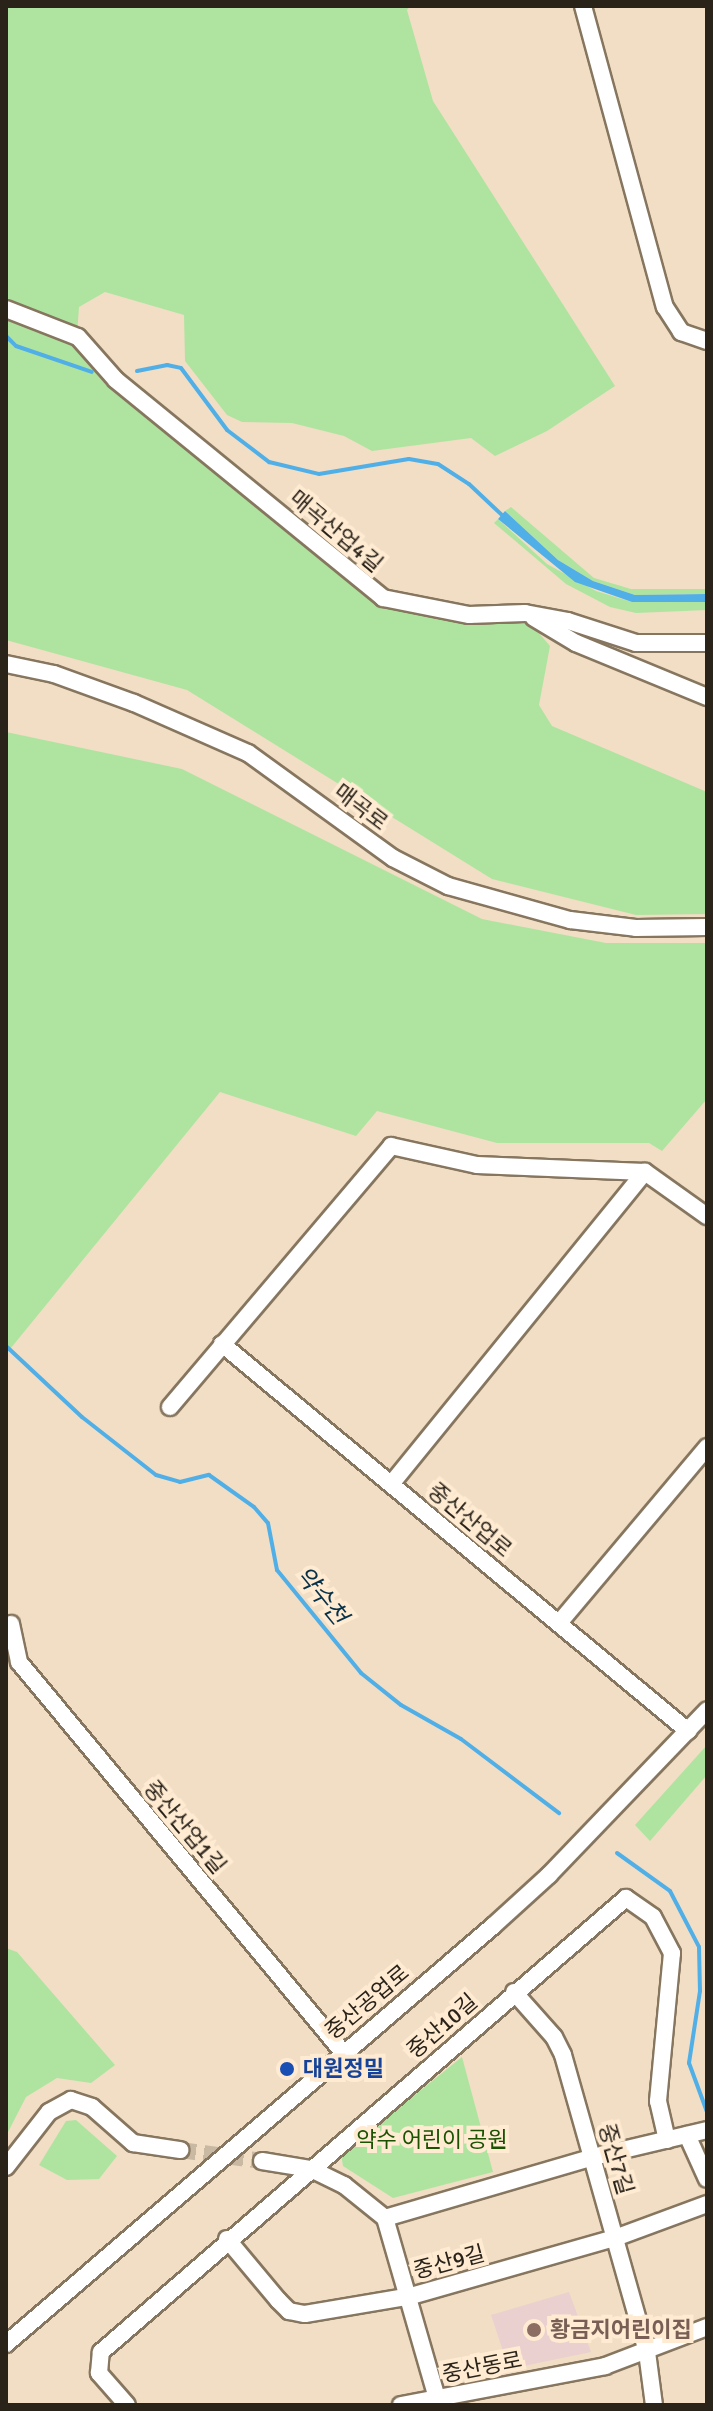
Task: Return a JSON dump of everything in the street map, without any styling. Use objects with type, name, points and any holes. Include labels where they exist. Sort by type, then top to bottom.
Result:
[{"type":"street","points":[[583,6],[665,307],[681,332],[707,341]]},
{"type":"street","name":"매곡산업4길","points":[[6,309],[78,337],[116,380],[383,598],[469,615],[525,613],[636,643],[707,643]]},
{"type":"street","points":[[525,613],[576,643],[707,697]]},
{"type":"street","name":"매곡로","points":[[6,664],[54,674],[120,698],[248,753],[393,858],[448,886],[570,920],[636,928],[707,927]]},
{"type":"street","points":[[170,1407],[391,1146],[488,1166],[645,1172],[707,1216]]},
{"type":"street","points":[[392,1483],[645,1172]]},
{"type":"street","name":"중산산업로","points":[[222,1344],[688,1731]]},
{"type":"street","points":[[559,1623],[707,1447]]},
{"type":"street","name":"중산산업1길","points":[[11,1624],[19,1662],[342,2051]]},
{"type":"street","name":"중산공업로","points":[[6,2344],[549,1875],[707,1710]]},
{"type":"street","name":"중산10길","points":[[127,2405],[99,2373],[97,2358],[227,2239],[618,1900],[635,1901],[653,1917],[664,1932],[673,1972],[658,2101],[667,2140]]},
{"type":"street","name":"중산7길","points":[[514,1992],[554,2037],[563,2055],[647,2352],[654,2405]]},
{"type":"street","points":[[6,2167],[49,2112],[71,2100],[92,2107],[133,2143],[180,2150]]},
{"type":"street","points":[[385,2218],[593,2157],[707,2130]]},
{"type":"street","points":[[687,2135],[707,2179]]},
{"type":"street","points":[[262,2161],[311,2169],[344,2185],[385,2218],[411,2296],[437,2398]]},
{"type":"street","name":"중산9길","points":[[227,2239],[289,2311],[330,2311],[411,2296],[615,2238],[707,2204]]},
{"type":"street","name":"중산동로","points":[[401,2405],[647,2352],[707,2327]]},
{"type":"shaded area","points":[[569,2292],[591,2352],[509,2369],[491,2315]]},
{"type":"green space","points":[[6,6],[410,6],[407,10],[433,101],[615,386],[547,431],[495,456],[471,438],[372,451],[344,436],[292,423],[242,422],[227,415],[185,361],[184,315],[105,292],[79,307],[76,349],[225,481],[385,606],[524,620],[532,625],[550,646],[539,705],[552,726],[707,792],[707,914],[636,915],[492,879],[187,690],[6,640]]},
{"type":"green space","points":[[511,507],[594,578],[631,589],[707,589],[707,594],[635,595],[593,581],[558,560],[505,511]]},
{"type":"green space","points":[[498,519],[547,564],[596,591],[632,602],[707,602],[707,610],[636,613],[610,607],[566,584],[494,523]]},
{"type":"green space","points":[[6,732],[182,769],[482,919],[606,943],[707,943],[707,1099],[662,1151],[649,1143],[497,1143],[377,1111],[356,1136],[220,1092],[6,1354]]},
{"type":"green space","points":[[707,1745],[707,1775],[650,1841],[635,1825]]},
{"type":"green space","points":[[6,1948],[17,1952],[115,2065],[91,2083],[57,2078],[26,2097],[6,2136]]},
{"type":"green space","name":"약수 어린이 공원","points":[[462,2057],[493,2172],[393,2198],[343,2166],[341,2154]]},
{"type":"green space","points":[[76,2120],[117,2156],[99,2179],[67,2180],[39,2165],[66,2121]]},
{"type":"water","points":[[505,511],[558,560],[593,581],[635,595],[707,594],[707,602],[632,602],[575,582],[498,519]]},
{"type":"waterway","points":[[6,336],[16,346],[92,372]]},
{"type":"waterway","points":[[137,371],[167,365],[181,368],[227,430],[269,462],[319,474],[409,459],[438,464],[469,484],[504,517]]},
{"type":"waterway","name":"약수천","points":[[6,1346],[82,1417],[156,1475],[180,1482],[209,1475],[254,1507],[268,1523],[277,1570],[361,1673],[401,1705],[461,1739],[559,1813]]},
{"type":"waterway","points":[[617,1853],[670,1891],[699,1947],[700,1991],[689,2063],[707,2112]]},
{"type":"tunnel","points":[[180,2150],[262,2161]]},
{"type":"place","name":"대원정밀","points":[[287,2069]]},
{"type":"place","name":"황금지어린이집","points":[[534,2330]]}]
